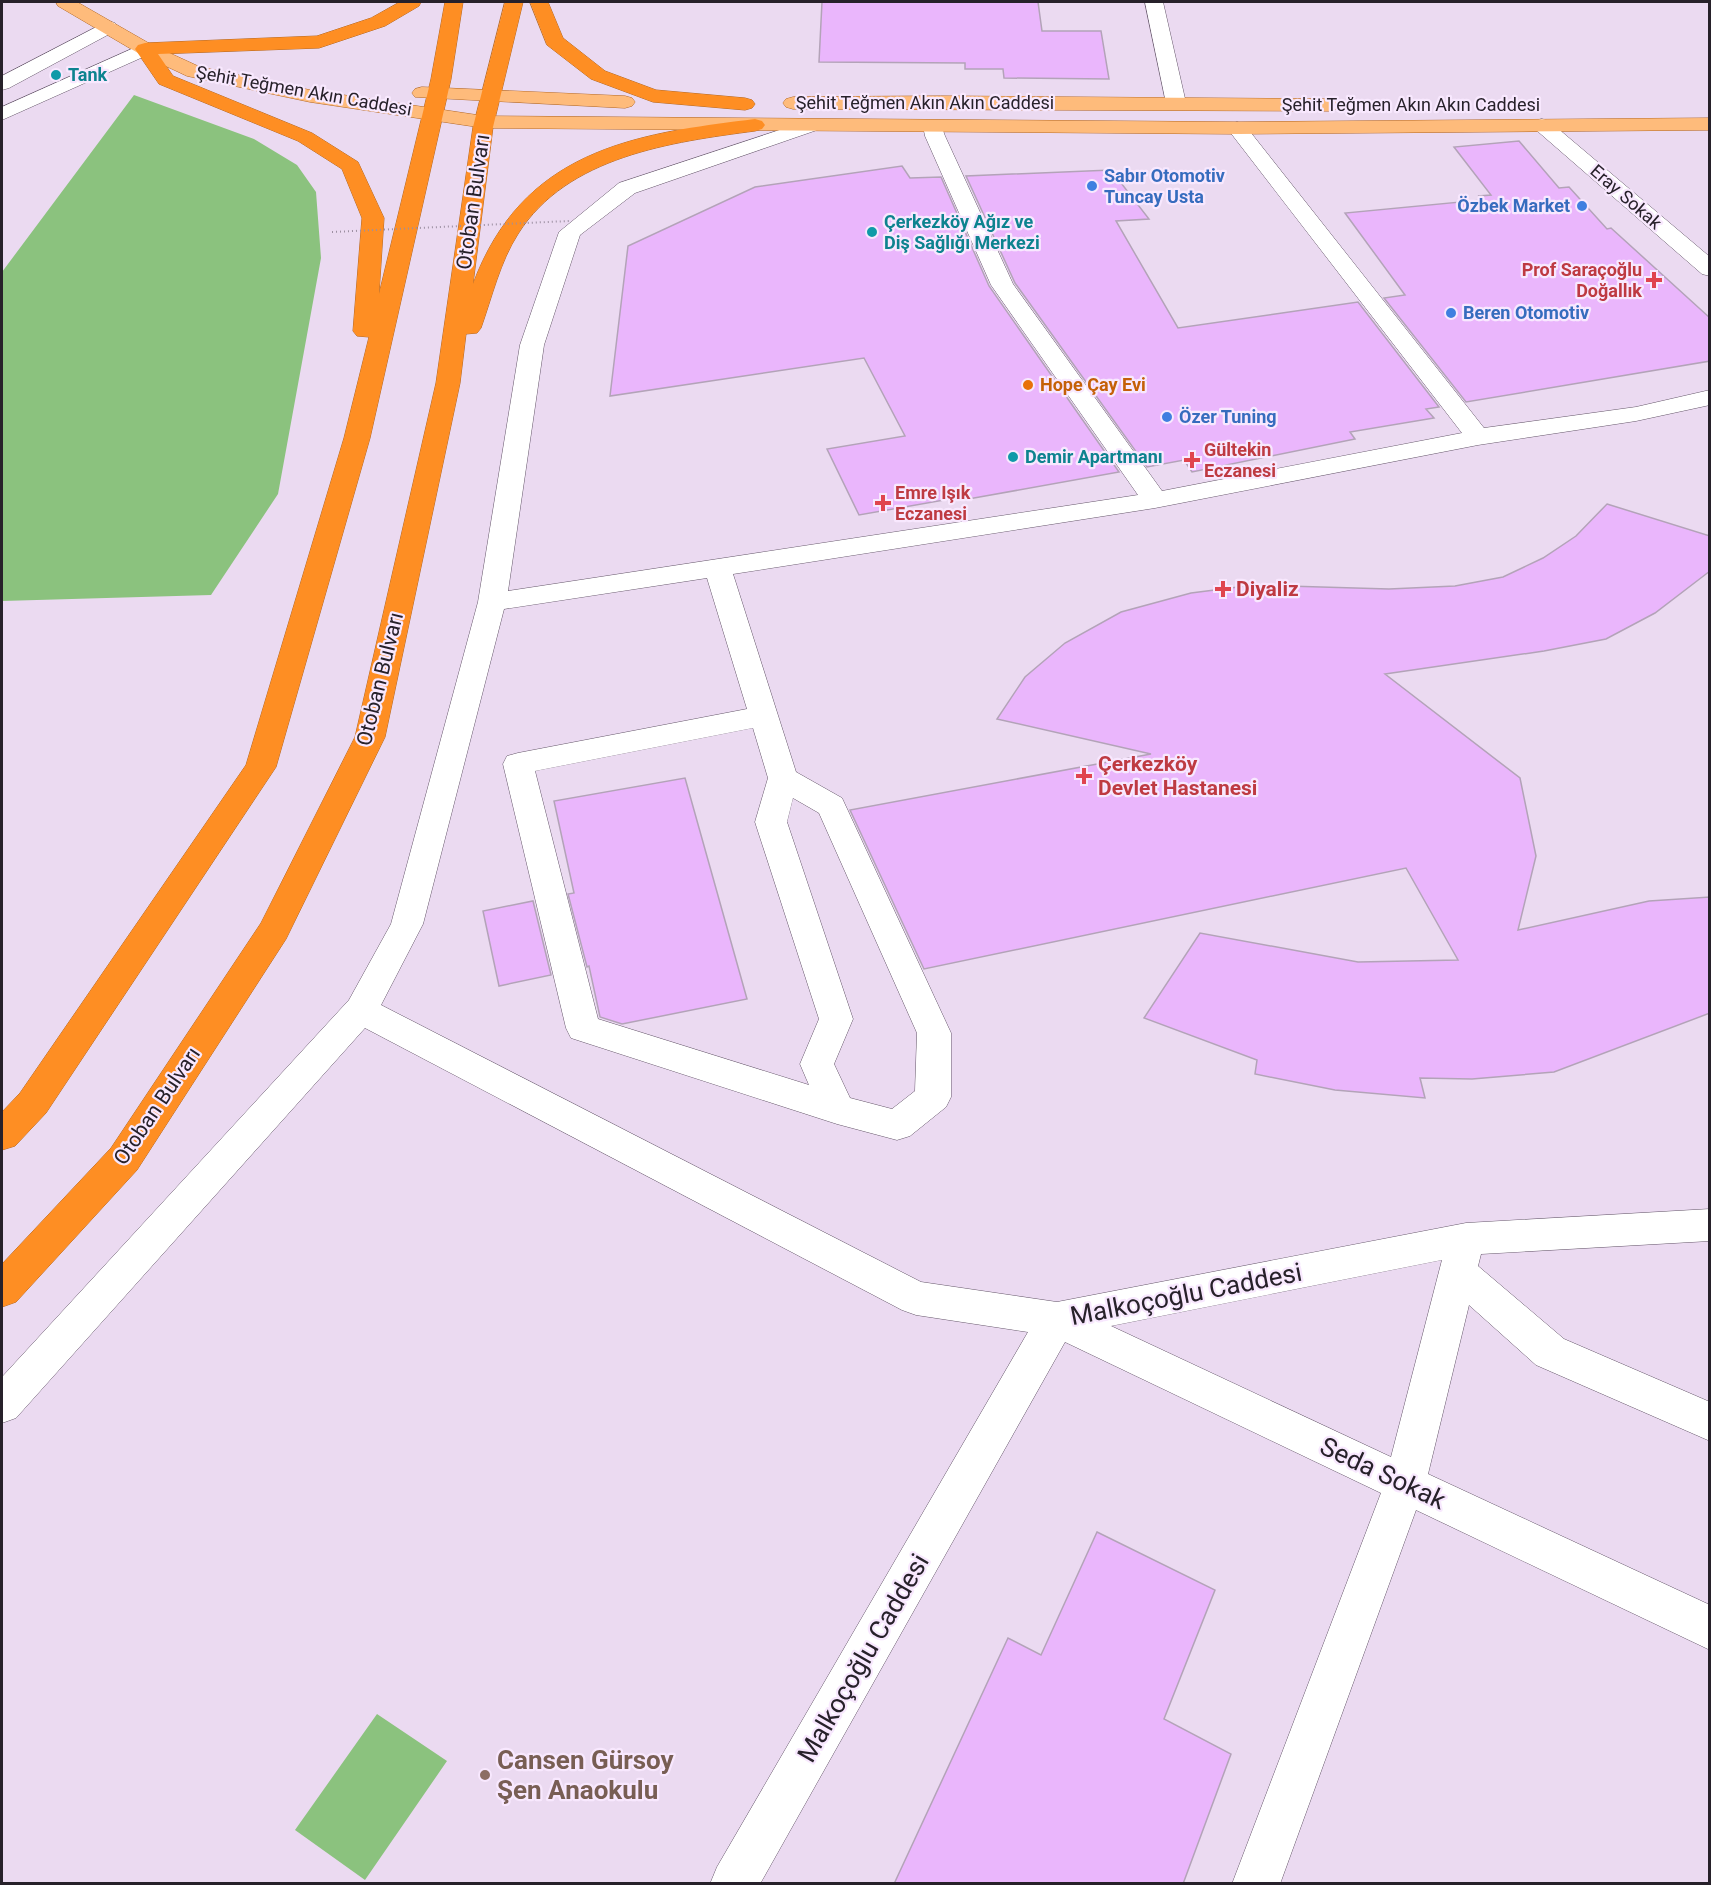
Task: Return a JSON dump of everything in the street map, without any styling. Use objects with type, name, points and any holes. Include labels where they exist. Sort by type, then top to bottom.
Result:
[{"type":"highway","points":[[145,49],[319,42],[378,22],[412,2]]},
{"type":"highway","points":[[2,1135],[33,1103],[261,767],[357,438],[435,104],[454,2]]},
{"type":"highway","name":"Otoban Bulvarı","points":[[2,1290],[124,1159],[274,930],[370,737],[448,383],[488,109],[514,2]]},
{"type":"highway","points":[[539,2],[554,41],[598,75],[653,96],[745,104]]},
{"type":"highway","points":[[145,49],[166,80],[305,137],[351,166],[373,218],[357,438]]},
{"type":"highway","points":[[448,383],[493,263],[509,228],[533,201],[562,180],[595,162],[639,144],[700,132],[755,125]]},
{"type":"main road","points":[[65,2],[145,49]]},
{"type":"main road","name":"Şehit Teğmen Akın Akın Caddesi","points":[[145,49],[435,104],[755,125],[1237,128],[1710,124]]},
{"type":"main road","name":"Şehit Teğmen Akın Akın Caddesi","points":[[488,109],[774,103],[1176,103],[1348,106]]},
{"type":"main road","points":[[1641,105],[1710,106]]},
{"type":"street","points":[[1154,2],[1176,103]]},
{"type":"street","points":[[2,84],[108,27]]},
{"type":"street","points":[[2,114],[145,49]]},
{"type":"street","name":"Eray Sokak","points":[[1542,125],[1710,269]]},
{"type":"street","points":[[2,1406],[361,1010],[407,924],[492,602],[532,345],[570,232],[627,188],[810,126]]},
{"type":"street","points":[[933,126],[935,136],[1002,285],[1155,500]]},
{"type":"street","points":[[1237,128],[1478,437]]},
{"type":"street","points":[[492,602],[1155,500],[1478,437],[1636,414],[1710,397]]},
{"type":"street","points":[[718,569],[783,778],[771,822],[836,1019],[817,1064],[837,1109]]},
{"type":"street","points":[[763,716],[518,764],[583,1028],[837,1109],[897,1125],[933,1097],[934,1033],[831,806],[783,778]]},
{"type":"street","points":[[361,1010],[916,1298],[1057,1319]]},
{"type":"street","name":"Malkoçoğlu Caddesi","points":[[734,1884],[1057,1319],[1461,1255],[1710,1225]]},
{"type":"street","points":[[1461,1255],[1550,1352],[1710,1422]]},
{"type":"street","points":[[1256,1884],[1405,1484],[1461,1255]]},
{"type":"street","name":"Seda Sokak","points":[[1057,1319],[1710,1628]]},
{"type":"path","points":[[332,232],[569,221]]},
{"type":"green space","points":[[134,95],[254,139],[297,165],[316,192],[321,258],[278,494],[211,595],[2,601],[2,272]]},
{"type":"green space","points":[[377,1714],[447,1761],[365,1880],[295,1830]]},
{"type":"building","points":[[822,2],[1038,2],[1042,31],[1101,31],[1109,79],[1004,78],[1003,69],[965,69],[965,63],[819,62]]},
{"type":"building","points":[[1519,141],[1559,188],[1569,187],[1607,229],[1611,228],[1710,318],[1710,361],[1466,402],[1384,298],[1405,295],[1345,213],[1482,200],[1479,196],[1491,195],[1454,147]]},
{"type":"building","points":[[902,166],[910,178],[941,177],[989,286],[1119,472],[963,500],[961,497],[859,515],[827,449],[905,436],[864,358],[610,396],[628,246],[755,187]]},
{"type":"building","points":[[1111,170],[1149,219],[1116,221],[1178,328],[1358,302],[1439,407],[1426,409],[1434,418],[1350,432],[1355,439],[1192,472],[1184,460],[1147,467],[1015,283],[966,176]]},
{"type":"building","points":[[1607,504],[1710,536],[1710,571],[1655,613],[1606,639],[1544,651],[1385,674],[1520,778],[1536,856],[1518,930],[1649,901],[1710,897],[1710,1013],[1554,1072],[1472,1079],[1420,1078],[1425,1098],[1335,1090],[1255,1074],[1257,1060],[1144,1018],[1200,933],[1358,962],[1458,960],[1406,868],[924,969],[850,810],[1151,754],[997,719],[1025,677],[1065,643],[1121,612],[1191,593],[1254,585],[1389,589],[1455,586],[1503,577],[1543,558],[1576,536]]},
{"type":"building","points":[[685,778],[747,999],[622,1024],[600,1017],[589,966],[587,967],[568,894],[574,893],[554,801]]},
{"type":"building","points":[[533,901],[551,975],[499,986],[483,911]]},
{"type":"building","points":[[1097,1532],[1215,1590],[1164,1719],[1231,1754],[1183,1884],[894,1884],[1008,1638],[1041,1655]]},
{"type":"place","name":"Tank","points":[[56,75]]},
{"type":"place","name":"Sabır Otomotiv Tuncay Usta","points":[[1092,186]]},
{"type":"place","name":"Özbek Market","points":[[1582,206]]},
{"type":"place","name":"Çerkezköy Ağız ve Diş Sağlığı Merkezi","points":[[872,232]]},
{"type":"place","name":"Prof Saraçoğlu Doğallık","points":[[1654,280]]},
{"type":"place","name":"Beren Otomotiv","points":[[1451,313]]},
{"type":"place","name":"Hope Çay Evi","points":[[1028,385]]},
{"type":"place","name":"Özer Tuning","points":[[1167,417]]},
{"type":"place","name":"Demir Apartmanı","points":[[1013,457]]},
{"type":"place","name":"Gültekin Eczanesi","points":[[1192,460]]},
{"type":"place","name":"Emre Işık Eczanesi","points":[[883,503]]},
{"type":"place","name":"Diyaliz","points":[[1223,589]]},
{"type":"place","name":"Çerkezköy Devlet Hastanesi","points":[[1084,776]]},
{"type":"place","name":"Cansen Gürsoy Şen Anaokulu","points":[[485,1775]]}]
